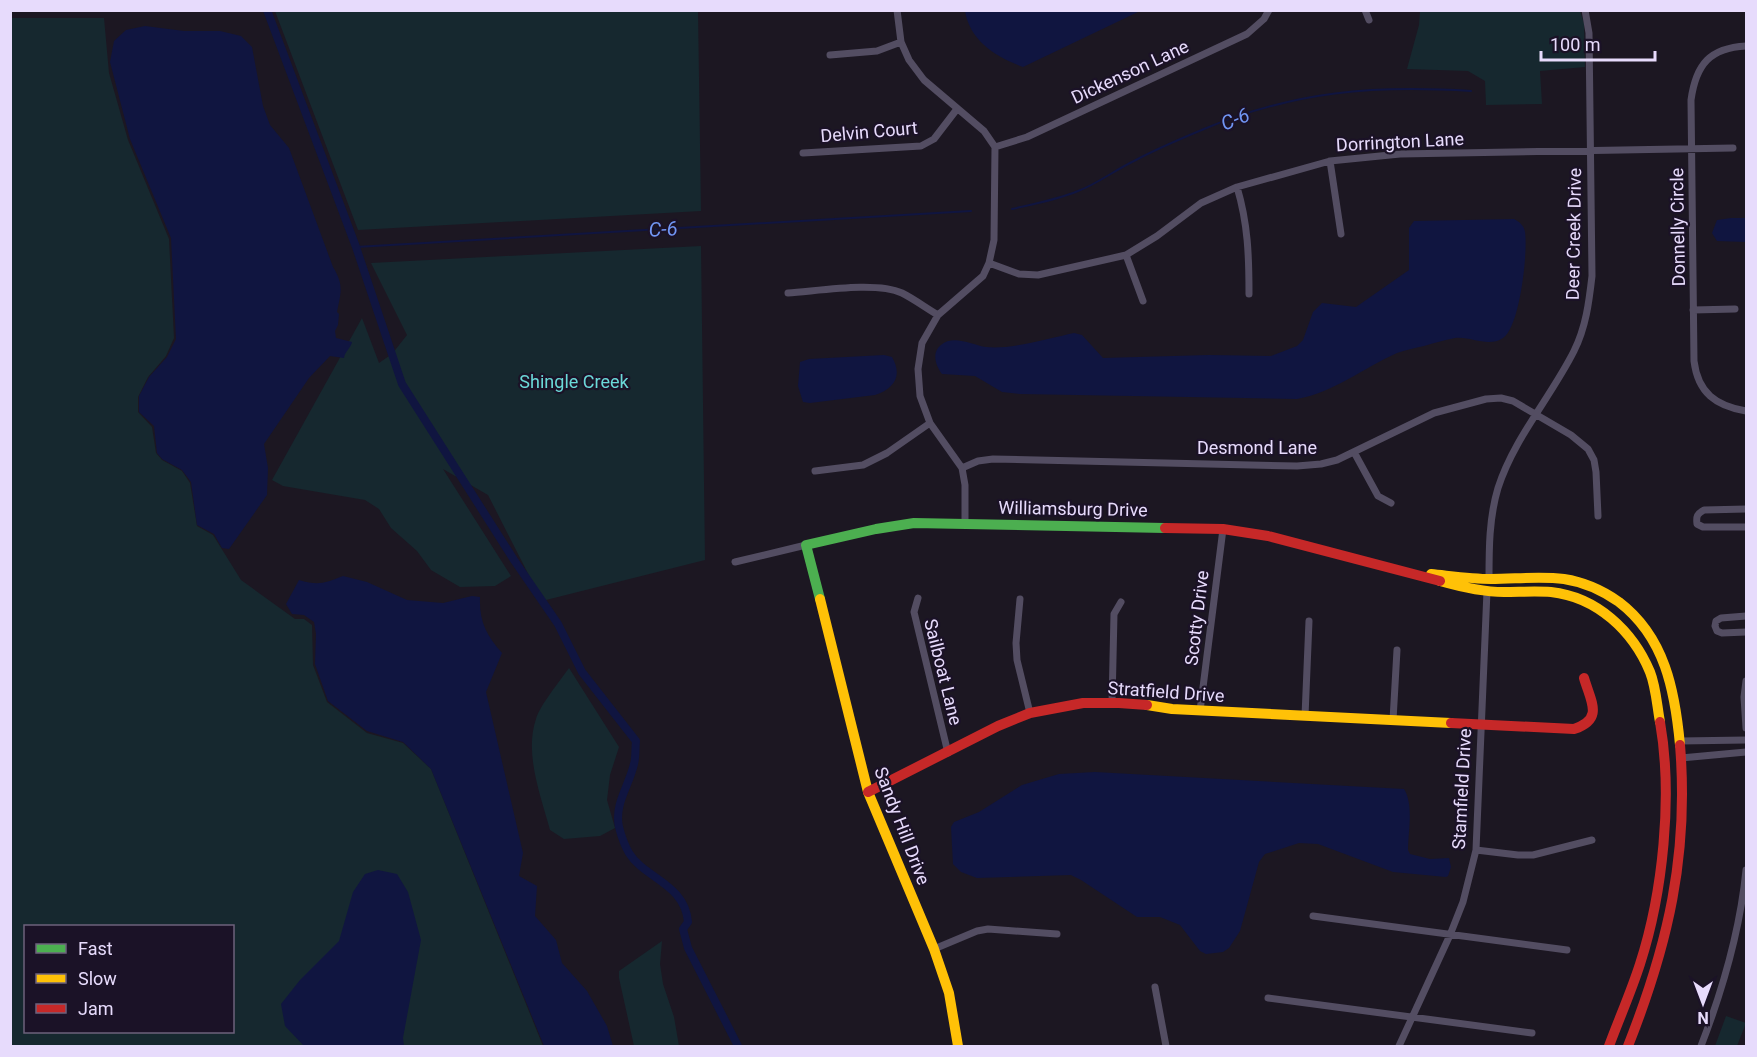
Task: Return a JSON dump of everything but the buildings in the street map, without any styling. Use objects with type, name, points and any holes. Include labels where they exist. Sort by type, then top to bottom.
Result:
[{"type":"street","points":[[897,10],[901,42],[924,80],[984,131],[994,147],[994,240],[989,263],[983,276],[938,315],[922,343],[918,369],[920,396],[930,423],[962,468],[965,485],[965,523]]},
{"type":"street","name":"Dickenson Lane","points":[[994,147],[1027,137],[1247,34],[1264,19],[1269,10]]},
{"type":"street","points":[[1365,10],[1369,20]]},
{"type":"street","name":"Deer Creek Drive","points":[[1488,585],[1489,542],[1498,488],[1510,459],[1575,350],[1588,314],[1592,276],[1590,33],[1585,10]]},
{"type":"street","points":[[830,55],[877,51],[901,42]]},
{"type":"street","name":"Donnelly Circle","points":[[1746,46],[1721,51],[1707,60],[1698,71],[1691,99],[1695,374],[1704,390],[1713,399],[1728,408],[1746,411]]},
{"type":"street","name":"Delvin Court","points":[[803,153],[921,146],[934,139],[957,109]]},
{"type":"street","name":"Dorrington Lane","points":[[989,263],[1019,274],[1038,275],[1126,255],[1157,236],[1201,203],[1237,187],[1330,161],[1400,154],[1734,148]]},
{"type":"street","points":[[1330,161],[1341,234]]},
{"type":"street","points":[[1237,187],[1245,212],[1249,241],[1249,294]]},
{"type":"street","points":[[1126,255],[1143,301]]},
{"type":"street","points":[[788,293],[889,288],[902,293],[938,315]]},
{"type":"street","points":[[1693,310],[1736,309]]},
{"type":"street","name":"Desmond Lane","points":[[962,468],[978,461],[993,459],[1297,466],[1321,464],[1354,452],[1434,412],[1486,399],[1501,398],[1513,400],[1571,435],[1588,449],[1594,460],[1596,472],[1598,516]]},
{"type":"street","points":[[815,471],[863,465],[887,453],[930,423]]},
{"type":"street","points":[[1354,452],[1378,496],[1391,503]]},
{"type":"street","points":[[1746,509],[1704,510],[1698,513],[1696,518],[1697,524],[1703,527],[1746,527]]},
{"type":"street","name":"Williamsburg Drive","points":[[735,562],[876,529],[914,523],[1223,529],[1268,536],[1409,572],[1488,585]]},
{"type":"street","name":"Scotty Drive","points":[[1200,711],[1223,529]]},
{"type":"street","name":"Sandy Hill Drive","points":[[806,545],[868,792],[934,949],[949,993],[958,1047]]},
{"type":"street","points":[[1488,585],[1535,576],[1573,580],[1600,591],[1624,606],[1638,620],[1660,651],[1671,687],[1681,758],[1681,830],[1674,892],[1659,958],[1628,1047]]},
{"type":"street","points":[[1488,585],[1558,594],[1582,601],[1598,609],[1623,628],[1634,641],[1651,674],[1659,711],[1664,759],[1665,812],[1662,858],[1657,892],[1640,964],[1609,1047]]},
{"type":"street","name":"Stamfield Drive","points":[[1399,1047],[1463,902],[1476,850],[1488,585]]},
{"type":"street","name":"Sailboat Lane","points":[[918,598],[914,612],[948,753]]},
{"type":"street","points":[[1020,599],[1016,643],[1017,660],[1030,713]]},
{"type":"street","points":[[1112,703],[1114,614],[1121,602]]},
{"type":"street","points":[[1746,616],[1721,618],[1716,621],[1715,626],[1717,631],[1722,633],[1746,632]]},
{"type":"street","points":[[1305,717],[1309,621]]},
{"type":"street","points":[[1393,720],[1397,650]]},
{"type":"street","name":"Stratfield Drive","points":[[868,792],[996,727],[1030,713],[1081,704],[1136,703],[1200,711],[1574,729],[1586,725],[1592,719],[1593,711],[1584,678]]},
{"type":"street","points":[[1746,681],[1744,697],[1746,728]]},
{"type":"street","points":[[1680,741],[1746,740]]},
{"type":"street","points":[[1681,758],[1746,753]]},
{"type":"street","points":[[1476,850],[1533,855],[1592,840]]},
{"type":"street","points":[[1701,1047],[1719,1001],[1733,950],[1746,870]]},
{"type":"street","points":[[1313,916],[1567,950]]},
{"type":"street","points":[[934,949],[988,929],[1057,934]]},
{"type":"street","points":[[1155,987],[1166,1047]]},
{"type":"street","points":[[1268,998],[1532,1033]]},
{"type":"green space","points":[[275,11],[698,11],[701,211],[358,230]]},
{"type":"green space","points":[[1420,11],[1580,11],[1584,23],[1585,67],[1540,71],[1542,104],[1486,105],[1485,81],[1468,71],[1407,69],[1419,25]]},
{"type":"green space","points":[[11,18],[104,18],[109,73],[128,140],[169,239],[174,338],[166,356],[148,377],[138,397],[138,412],[152,427],[156,453],[162,460],[182,471],[190,483],[197,526],[213,535],[241,580],[295,619],[304,619],[312,625],[313,665],[327,702],[367,733],[403,743],[431,769],[543,1046],[11,1046]]},
{"type":"green space","name":"Shingle Creek","points":[[701,246],[705,560],[542,601],[488,495],[443,469],[511,576],[495,586],[460,587],[431,570],[417,551],[391,528],[379,509],[365,500],[283,486],[272,480],[362,318],[379,363],[392,354],[407,335],[371,263]]},
{"type":"green space","points":[[569,668],[619,747],[610,775],[607,800],[615,828],[600,836],[564,839],[550,830],[535,775],[532,746],[538,713]]},
{"type":"green space","points":[[662,941],[660,964],[663,984],[674,1017],[679,1046],[634,1046],[619,971]]},
{"type":"green space","points":[[1726,1016],[1746,1023],[1737,1046],[1715,1046]]},
{"type":"shaded area","points":[[965,10],[1140,11],[1023,67],[994,53],[978,39],[972,31]]},
{"type":"shaded area","points":[[145,26],[184,31],[220,31],[241,36],[252,47],[263,106],[270,125],[289,148],[339,279],[336,338],[352,342],[344,358],[330,356],[309,378],[264,444],[268,468],[267,495],[229,549],[222,548],[214,534],[197,525],[191,482],[182,470],[162,459],[157,453],[154,426],[139,412],[139,396],[149,377],[167,357],[176,339],[171,238],[130,139],[110,62],[114,41],[126,30]]},
{"type":"shaded area","points":[[1746,218],[1746,242],[1717,241],[1712,233],[1717,220]]},
{"type":"shaded area","points":[[1514,219],[1521,224],[1525,232],[1524,271],[1514,320],[1503,338],[1485,342],[1455,338],[1403,351],[1311,396],[1297,399],[1020,394],[1002,392],[975,376],[942,374],[936,363],[935,356],[938,348],[951,340],[996,347],[1018,345],[1074,333],[1082,335],[1103,358],[1271,356],[1297,346],[1303,340],[1313,312],[1322,303],[1356,307],[1409,270],[1409,228],[1414,221]]},
{"type":"shaded area","points":[[884,355],[892,357],[897,370],[895,381],[882,392],[875,395],[803,402],[798,386],[800,362],[809,359]]},
{"type":"shaded area","points":[[343,576],[367,582],[407,600],[443,603],[472,596],[480,597],[485,627],[502,653],[486,692],[523,853],[519,876],[537,886],[535,916],[556,940],[562,963],[587,991],[607,1026],[613,1046],[544,1046],[431,769],[403,742],[367,731],[328,701],[315,664],[314,622],[304,615],[292,614],[286,604],[299,580],[322,583]]},
{"type":"shaded area","points":[[1095,772],[1404,789],[1410,811],[1408,850],[1410,854],[1430,859],[1449,858],[1451,867],[1446,877],[1393,872],[1318,844],[1299,843],[1265,854],[1259,862],[1240,931],[1229,948],[1223,952],[1206,954],[1200,951],[1180,925],[1160,917],[1137,917],[1071,875],[977,878],[961,872],[953,864],[951,827],[954,822],[979,812],[1022,785],[1059,774]]},
{"type":"shaded area","points":[[378,870],[397,874],[408,892],[421,940],[403,1038],[404,1046],[304,1046],[285,1026],[281,1004],[300,980],[339,941],[353,892],[365,874]]},
{"type":"waterway","name":"Shingle Creek","points":[[267,10],[356,247],[402,384],[514,560],[558,624],[582,672],[636,741],[634,764],[619,811],[618,819],[622,837],[636,862],[680,899],[688,922],[683,929],[688,948],[738,1046]]},
{"type":"waterway","name":"C-6","points":[[1012,209],[1078,191],[1168,144],[1238,116],[1270,106],[1367,90],[1471,91]]},
{"type":"waterway","name":"C-6","points":[[356,247],[971,211]]},
{"type":"traffic: fast","points":[[820,599],[806,545],[876,529],[914,523],[1165,528]]},
{"type":"traffic: slow","points":[[1431,574],[1484,579],[1564,579],[1593,587],[1619,602],[1635,616],[1647,632],[1665,666],[1675,705],[1680,745]]},
{"type":"traffic: slow","points":[[1440,581],[1488,591],[1551,592],[1568,595],[1598,609],[1623,630],[1643,657],[1654,684],[1660,722]]},
{"type":"traffic: slow","points":[[820,599],[868,792],[934,949],[949,993],[958,1046]]},
{"type":"traffic: slow","points":[[1147,705],[1172,709],[1451,723]]},
{"type":"traffic: jam","points":[[1165,528],[1223,529],[1268,536],[1440,581]]},
{"type":"traffic: jam","points":[[1451,723],[1574,729],[1583,725],[1592,715],[1592,702],[1584,678]]},
{"type":"traffic: jam","points":[[868,792],[998,726],[1030,713],[1083,703],[1147,705]]},
{"type":"traffic: jam","points":[[1609,1046],[1640,964],[1655,907],[1660,876],[1664,844],[1666,781],[1660,722]]},
{"type":"traffic: jam","points":[[1628,1046],[1654,972],[1672,899],[1681,824],[1680,745]]}]
